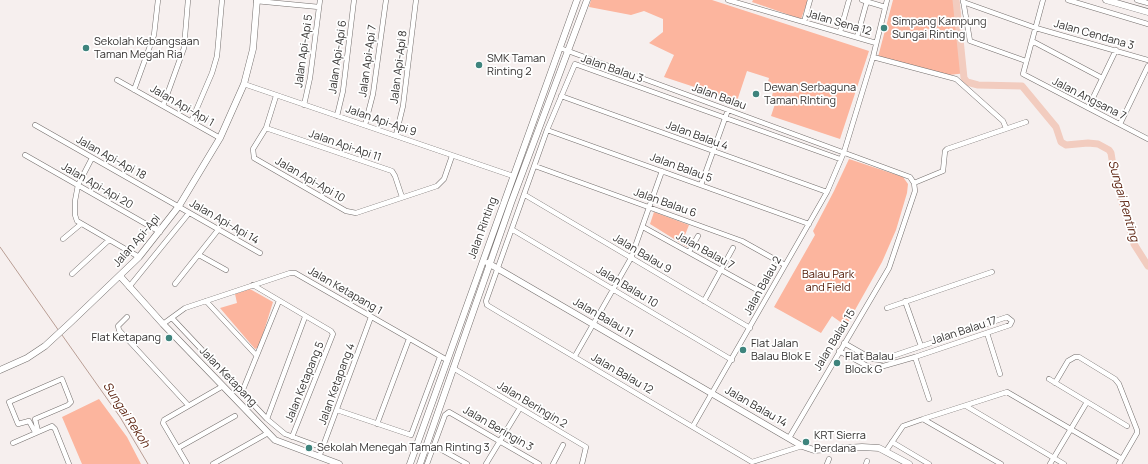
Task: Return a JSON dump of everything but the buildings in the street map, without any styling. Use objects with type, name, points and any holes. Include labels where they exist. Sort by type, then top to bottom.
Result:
[{"type":"street","name":"Jalan Api-Api 1","points":[[134,90],[154,34],[158,0]]},
{"type":"street","points":[[163,106],[184,48],[188,0]]},
{"type":"street","points":[[191,122],[212,73],[217,56],[222,0]]},
{"type":"street","points":[[256,0],[319,7]]},
{"type":"street","name":"Jalan Api-Api","points":[[0,370],[27,358],[45,346],[139,257],[179,206],[220,138],[244,84],[253,49],[256,0]]},
{"type":"street","name":"Jalan Api-Api 5","points":[[304,105],[310,78],[320,0]]},
{"type":"street","name":"Jalan Api-Api 6","points":[[337,116],[343,91],[354,0]]},
{"type":"street","name":"Jalan Api-Api 7","points":[[365,125],[373,94],[386,0]]},
{"type":"street","name":"Jalan Api-Api 8","points":[[396,135],[403,106],[416,0]]},
{"type":"street","name":"Jalan Rinting","points":[[410,464],[577,0]]},
{"type":"street","name":"Jalan Rinting","points":[[420,464],[490,264],[587,0]]},
{"type":"street","name":"Jalan Sena 12","points":[[728,0],[746,2],[804,22],[876,43]]},
{"type":"street","points":[[804,22],[810,0]]},
{"type":"street","points":[[840,32],[849,0]]},
{"type":"street","name":"Jalan Balau 2","points":[[693,426],[828,192],[844,152],[873,57],[887,0]]},
{"type":"street","points":[[963,1],[970,41],[1026,61],[1043,0]]},
{"type":"street","points":[[1068,0],[1148,24]]},
{"type":"street","points":[[1106,0],[1148,12]]},
{"type":"street","points":[[1137,0],[1148,3]]},
{"type":"street","points":[[857,37],[865,1],[885,7]]},
{"type":"street","name":"Jalan Cendana 3","points":[[963,1],[1036,28],[1148,60]]},
{"type":"street","points":[[1032,41],[1102,78]]},
{"type":"street","name":"Jalan Balau","points":[[560,48],[910,177],[914,183]]},
{"type":"street","points":[[1088,108],[1116,50]]},
{"type":"street","points":[[873,57],[956,79],[1003,121],[1006,128]]},
{"type":"street","name":"Jalan Angsana 7","points":[[1026,61],[1023,74],[1148,139]]},
{"type":"street","name":"Jalan Balau 3","points":[[574,356],[487,305],[486,301],[513,230],[547,130],[560,96],[575,64],[840,160]]},
{"type":"street","points":[[1120,124],[1148,66]]},
{"type":"street","name":"Jalan Api-Api 1","points":[[117,80],[220,138]]},
{"type":"street","name":"Jalan Api-Api 9","points":[[244,84],[513,176]]},
{"type":"street","name":"Jalan Api-Api 10","points":[[276,96],[266,128],[253,149],[254,158],[346,211],[356,212],[441,184],[452,156]]},
{"type":"street","name":"Jalan Balau 4","points":[[560,96],[828,192]]},
{"type":"street","points":[[701,185],[728,110]]},
{"type":"street","points":[[914,183],[943,171],[944,152],[947,148],[1026,122]]},
{"type":"street","name":"Jalan Api-Api 18","points":[[35,125],[179,206]]},
{"type":"street","name":"Jalan Api-Api 11","points":[[266,128],[392,171],[402,197]]},
{"type":"street","name":"Jalan Balau 5","points":[[547,130],[809,224]]},
{"type":"street","name":"Jalan Api-Api 20","points":[[25,155],[160,232]]},
{"type":"street","points":[[92,158],[78,185],[75,216],[76,221],[139,257]]},
{"type":"street","name":"Jalan Balau 6","points":[[535,166],[742,241],[785,265]]},
{"type":"street","name":"Jalan Balau 12","points":[[662,171],[631,258],[574,356],[753,462],[802,446]]},
{"type":"street","name":"Jalan Balau 15","points":[[789,438],[889,268],[915,191],[914,183]]},
{"type":"street","name":"Jalan Balau 9","points":[[524,195],[750,328]]},
{"type":"street","name":"Jalan Api-Api 14","points":[[179,206],[260,253]]},
{"type":"street","points":[[129,286],[189,213]]},
{"type":"street","points":[[63,239],[81,224]]},
{"type":"street","name":"Jalan Balau 7","points":[[643,226],[759,291]]},
{"type":"street","points":[[175,284],[218,230]]},
{"type":"street","name":"Jalan Balau 10","points":[[513,230],[732,360]]},
{"type":"street","points":[[690,252],[698,236]]},
{"type":"street","points":[[72,274],[109,240]]},
{"type":"street","points":[[704,302],[733,248]]},
{"type":"street","points":[[199,255],[226,270]]},
{"type":"street","name":"Jalan Balau 11","points":[[482,261],[499,269],[712,394]]},
{"type":"street","points":[[887,308],[992,272]]},
{"type":"street","name":"Jalan Ketapang 1","points":[[163,324],[185,308],[290,273],[295,273],[447,360]]},
{"type":"street","name":"Jalan Ketapang","points":[[120,276],[163,324],[268,433],[280,443],[339,464]]},
{"type":"street","points":[[253,285],[305,317],[268,419]]},
{"type":"street","points":[[242,392],[279,300]]},
{"type":"street","points":[[206,301],[256,355]]},
{"type":"street","points":[[906,301],[921,346]]},
{"type":"street","points":[[127,317],[118,326],[119,330],[188,405]]},
{"type":"street","name":"Jalan Ketapang 5","points":[[292,437],[333,334],[331,331],[305,317]]},
{"type":"street","name":"Jalan Ketapang 4","points":[[319,457],[324,448],[371,317]]},
{"type":"street","name":"Jalan Balau 17","points":[[839,351],[873,369],[916,357],[987,333],[1010,325],[1012,321],[1008,317],[875,360],[844,343]]},
{"type":"street","points":[[172,318],[268,419],[285,434],[324,448]]},
{"type":"street","points":[[987,333],[1000,374]]},
{"type":"street","points":[[377,424],[409,339]]},
{"type":"street","points":[[337,410],[411,434],[440,357]]},
{"type":"street","points":[[916,357],[929,399]]},
{"type":"street","points":[[1055,383],[1068,361],[1074,357],[1079,357],[1109,375],[1119,384],[1137,433],[1119,464]]},
{"type":"street","name":"Jalan Beringin 2","points":[[453,368],[586,447],[582,464]]},
{"type":"street","points":[[62,379],[71,402],[68,405],[35,419],[36,431],[29,421],[18,424],[9,402],[62,379]]},
{"type":"street","points":[[1049,379],[1127,426]]},
{"type":"street","points":[[186,464],[164,420],[223,386]]},
{"type":"street","points":[[886,451],[903,426],[1006,392],[1122,459]]},
{"type":"street","name":"Jalan Balau 14","points":[[712,394],[802,446]]},
{"type":"street","points":[[1050,464],[1087,402]]},
{"type":"street","points":[[966,406],[1064,464]]},
{"type":"street","points":[[486,464],[520,408]]},
{"type":"street","name":"Jalan Beringin 3","points":[[435,446],[446,412],[449,412],[500,440],[539,464]]},
{"type":"street","points":[[178,448],[236,416]]},
{"type":"street","points":[[924,419],[1001,464]]},
{"type":"street","points":[[13,443],[36,431],[52,426],[55,429],[69,464]]},
{"type":"street","points":[[212,464],[268,433]]},
{"type":"street","points":[[892,442],[929,464]]},
{"type":"street","points":[[553,464],[563,445]]},
{"type":"street","points":[[428,464],[435,446],[467,464]]},
{"type":"street","points":[[802,446],[814,450],[870,447],[886,451],[906,463]]},
{"type":"green space","points":[[591,0],[712,0],[869,51],[840,139],[771,116],[777,98],[772,96],[774,88],[767,86],[769,78],[747,71],[737,101],[664,77],[674,55],[649,43],[663,32],[663,19],[644,11],[631,15],[589,7]]},
{"type":"green space","points":[[753,0],[808,0],[801,19],[752,2]]},
{"type":"green space","points":[[893,0],[959,0],[966,73],[949,75],[878,57]]},
{"type":"green space","name":"Balau Park and Field","points":[[849,159],[903,177],[908,184],[907,193],[896,230],[882,262],[846,326],[832,316],[821,333],[774,307],[815,235],[813,231]]},
{"type":"green space","points":[[654,212],[689,225],[685,235],[691,240],[687,247],[650,224]]},
{"type":"green space","points":[[250,289],[273,302],[259,347],[255,349],[220,308],[237,303],[235,294]]},
{"type":"green space","points":[[99,399],[127,437],[141,464],[82,464],[62,417]]},
{"type":"waterway","name":"Sungai Renting","points":[[956,0],[964,78],[967,82],[978,85],[1022,86],[1056,127],[1061,142],[1066,145],[1088,143],[1098,144],[1109,150],[1111,153],[1115,178],[1134,244],[1148,266]]},
{"type":"waterway","points":[[0,247],[59,331]]},
{"type":"waterway","name":"Sungai Rekoh","points":[[62,335],[120,417],[148,464]]},
{"type":"place","name":"Simpang Kampung Sungai Rinting","points":[[884,28]]},
{"type":"place","name":"Sekolah Kebangsaan Taman Megah Ria","points":[[86,48]]},
{"type":"place","name":"SMK Taman Rinting 2","points":[[479,65]]},
{"type":"place","name":"Dewan Serbaguna Taman RInting","points":[[756,94]]},
{"type":"place","name":"Flat Ketapang","points":[[169,338]]},
{"type":"place","name":"Flat Jalan Balau Blok E","points":[[743,350]]},
{"type":"place","name":"Flat Balau Block G","points":[[837,363]]},
{"type":"place","name":"KRT Sierra Perdana","points":[[806,442]]},
{"type":"place","name":"Sekolah Menegah Taman Rinting 3","points":[[309,448]]}]
